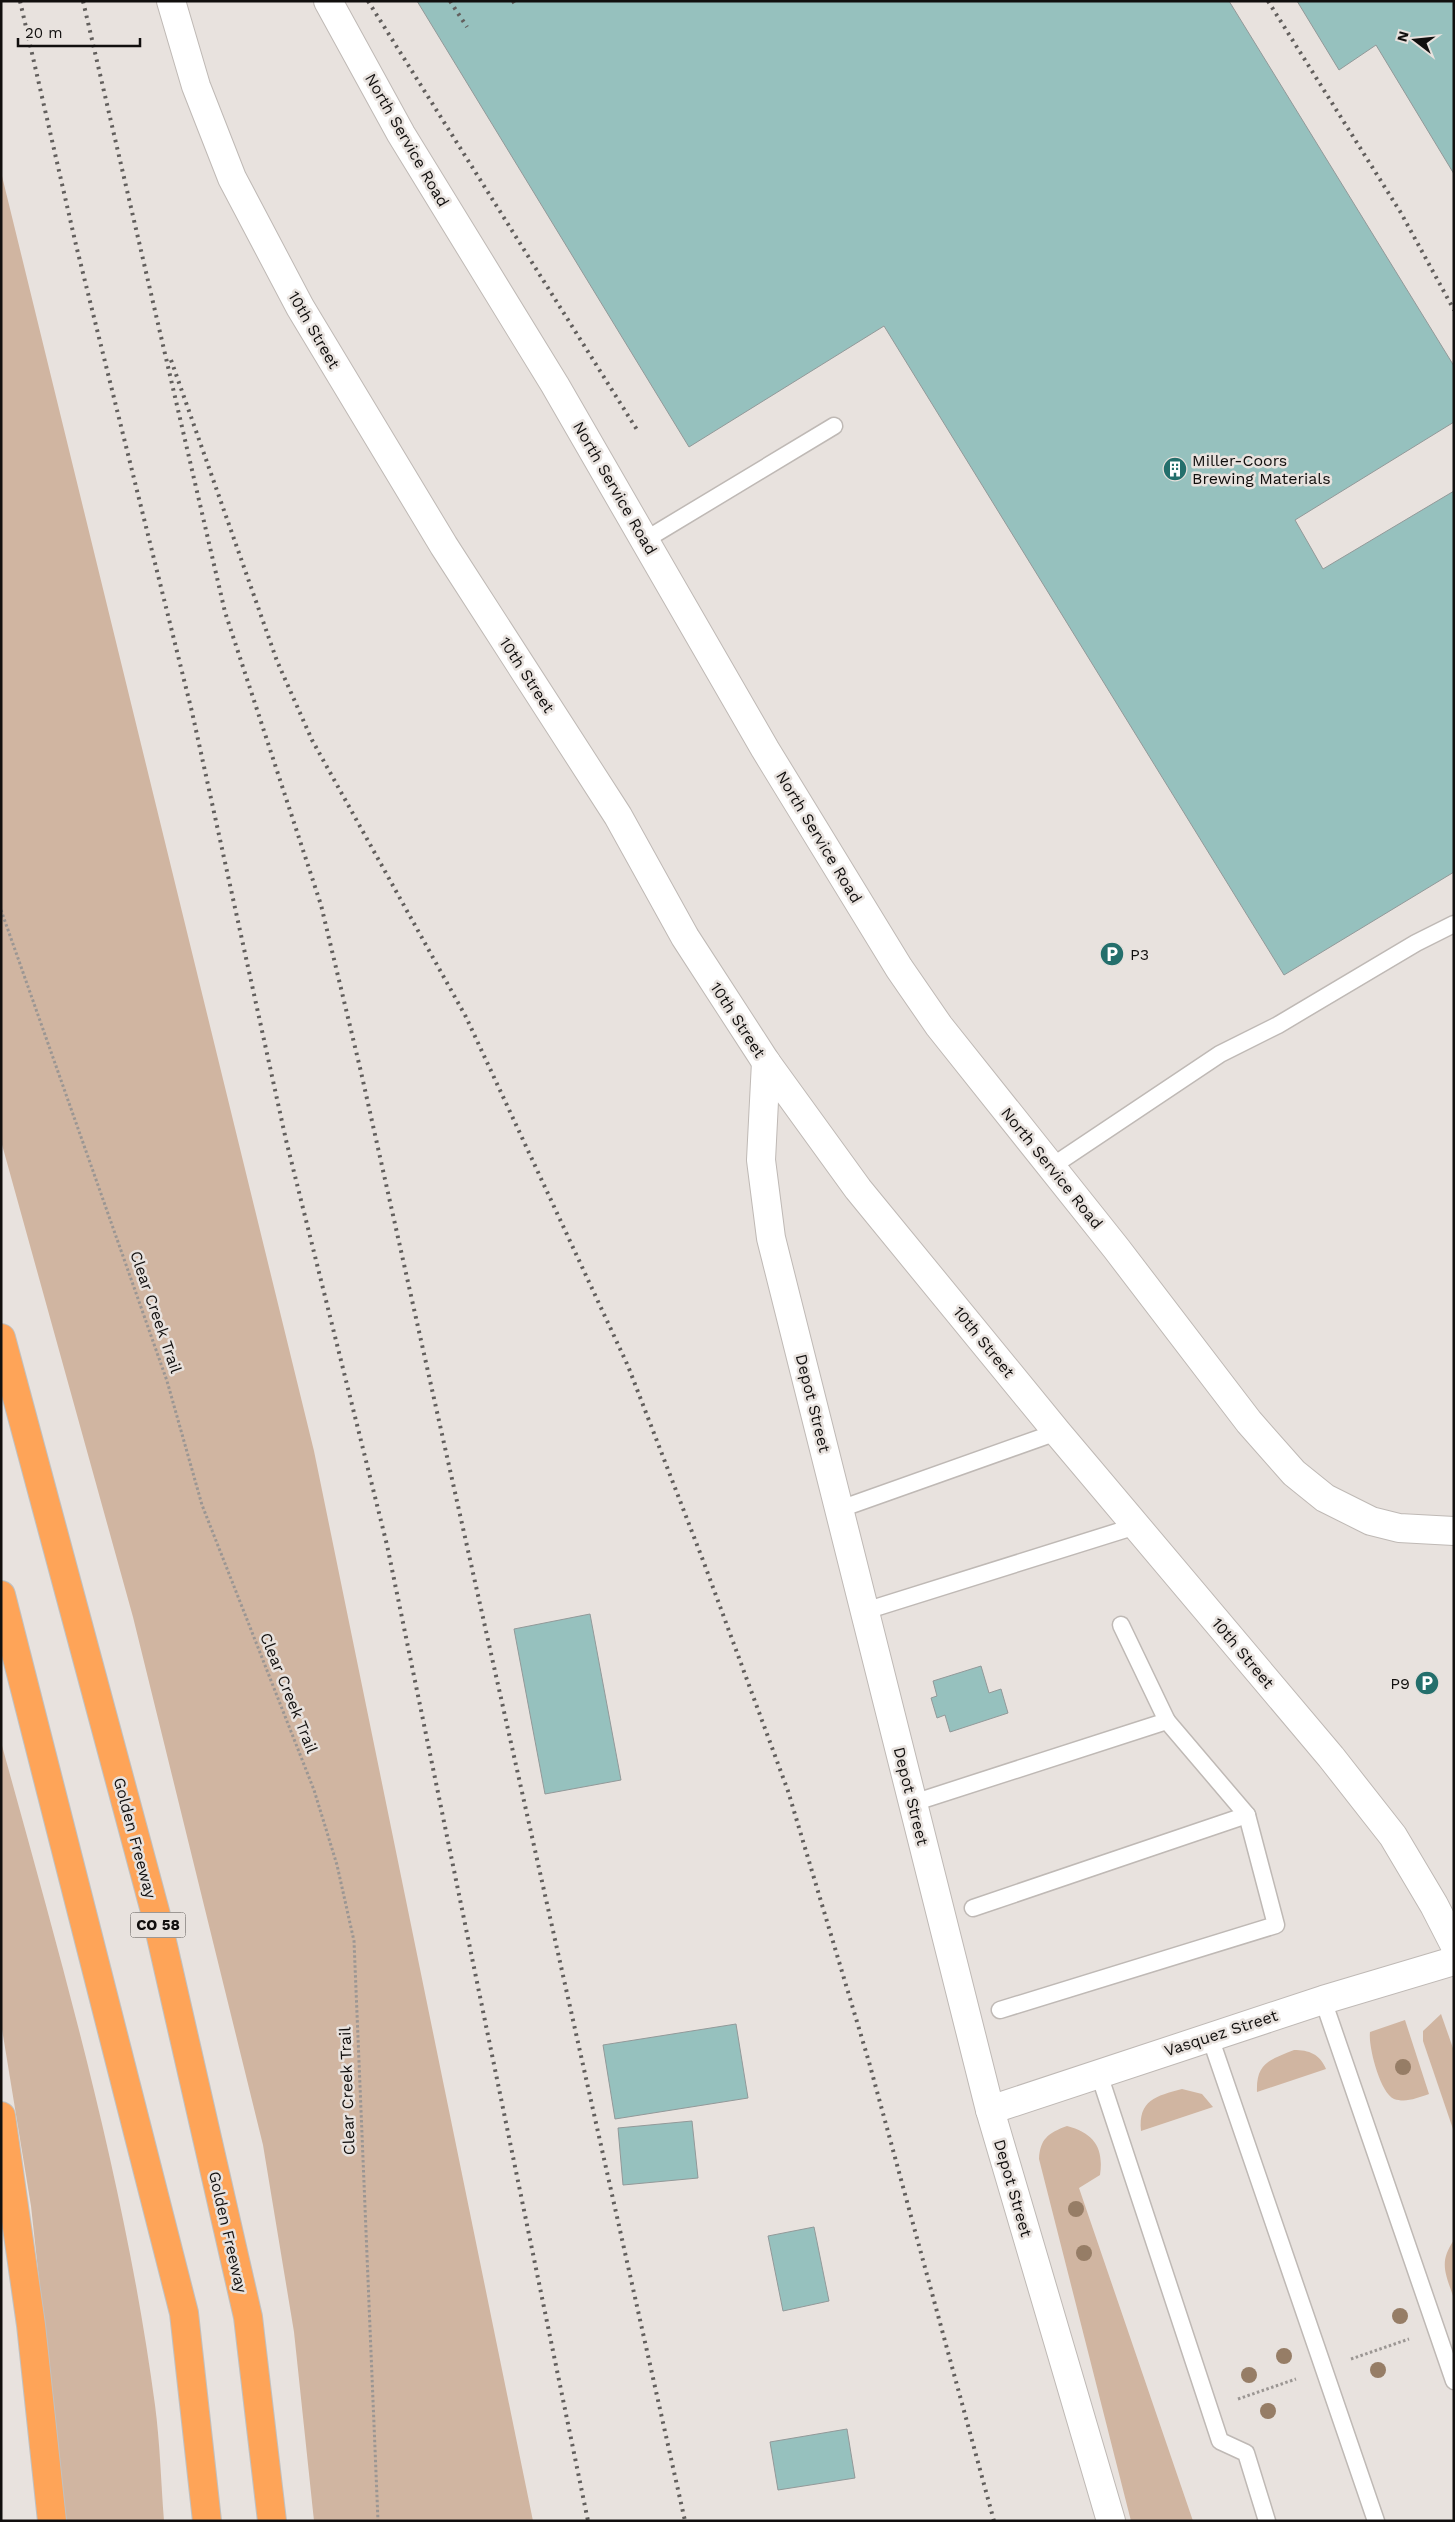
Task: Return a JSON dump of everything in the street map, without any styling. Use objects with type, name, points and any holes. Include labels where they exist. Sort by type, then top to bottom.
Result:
[{"type":"highway","name":"Golden Freeway","points":[[1,1338],[158,1924],[248,2318],[272,2521]]},
{"type":"highway","points":[[1,1595],[184,2313],[207,2521]]},
{"type":"highway","points":[[1,2116],[31,2325],[52,2521]]},
{"type":"street","name":"10th Street","points":[[171,1],[196,86],[232,178],[300,307],[444,546],[618,816],[685,938],[766,1062],[858,1189],[1057,1432],[1331,1757],[1393,1836],[1434,1905],[1454,1944]]},
{"type":"street","name":"North Service Road","points":[[328,1],[401,134],[556,385],[765,748],[899,968],[939,1026],[1249,1422],[1294,1473],[1325,1498],[1371,1521],[1399,1528],[1454,1531]]},
{"type":"street","name":"Depot Street","points":[[766,1062],[761,1160],[771,1238],[990,2110],[1111,2521]]},
{"type":"street","name":"Vasquez Street","points":[[990,2110],[1323,2000],[1454,1961]]},
{"type":"lane","points":[[644,540],[834,426]]},
{"type":"lane","points":[[1051,1167],[1220,1054],[1278,1025],[1416,943],[1454,924]]},
{"type":"lane","points":[[840,1509],[1057,1432]]},
{"type":"lane","points":[[865,1611],[1136,1526]]},
{"type":"lane","points":[[1000,2010],[1276,1925],[1247,1815],[1167,1721],[1120,1625]]},
{"type":"lane","points":[[913,1803],[1167,1721]]},
{"type":"lane","points":[[973,1908],[1247,1815]]},
{"type":"lane","points":[[1323,2000],[1454,2381]]},
{"type":"lane","points":[[1210,2037],[1376,2521]]},
{"type":"lane","points":[[1099,2074],[1220,2441],[1246,2453],[1267,2521]]},
{"type":"path","name":"Clear Creek Trail","points":[[1,910],[167,1381],[202,1505],[314,1790],[337,1865],[354,1941],[378,2521]]},
{"type":"shaded area","points":[[1,172],[314,1451],[533,2521],[314,2521],[294,2332],[263,2145],[133,1617],[1,1141]]},
{"type":"shaded area","points":[[1,1742],[68,1988],[109,2154],[127,2237],[155,2405],[164,2521],[63,2521],[59,2462],[31,2206],[1,2023]]},
{"type":"shaded area","points":[[1441,2014],[1454,2051],[1454,2132],[1423,2041],[1423,2031]]},
{"type":"shaded area","points":[[1405,2020],[1429,2094],[1412,2100],[1394,2099],[1384,2088],[1373,2058],[1370,2039],[1370,2032]]},
{"type":"shaded area","points":[[1294,2050],[1304,2051],[1317,2056],[1326,2069],[1257,2092],[1259,2075],[1266,2064]]},
{"type":"shaded area","points":[[1182,2089],[1202,2094],[1213,2107],[1141,2131],[1142,2112],[1146,2106],[1157,2097]]},
{"type":"shaded area","points":[[1067,2126],[1090,2137],[1098,2149],[1101,2165],[1100,2175],[1079,2188],[1193,2521],[1131,2521],[1039,2159],[1041,2146],[1046,2138],[1055,2131]]},
{"type":"shaded area","points":[[1454,2240],[1454,2299],[1446,2275],[1445,2262],[1446,2255]]},
{"type":"building","name":"Miller-Coors Brewing Materials","points":[[417,1],[1229,1],[1454,366],[1454,422],[1295,520],[1323,569],[1454,491],[1454,872],[1284,975],[884,326],[689,447]]},
{"type":"building","points":[[1297,1],[1454,1],[1454,174],[1376,45],[1339,70]]},
{"type":"building","points":[[590,1614],[621,1780],[545,1794],[514,1629]]},
{"type":"building","points":[[981,1666],[989,1693],[1001,1689],[1008,1713],[950,1732],[945,1715],[937,1718],[931,1698],[937,1696],[933,1681]]},
{"type":"building","points":[[736,2024],[748,2098],[615,2119],[603,2045]]},
{"type":"building","points":[[692,2121],[698,2178],[623,2185],[618,2128]]},
{"type":"building","points":[[814,2227],[829,2301],[783,2311],[768,2236]]},
{"type":"building","points":[[847,2429],[855,2478],[778,2490],[770,2442]]},
{"type":"railway","points":[[20,1],[76,245],[192,712],[286,1140],[387,1545],[588,2521]]},
{"type":"railway","points":[[83,1],[225,612],[321,905],[361,1072],[685,2521]]},
{"type":"railway","points":[[368,1],[639,433]]},
{"type":"railway","points":[[450,1],[467,27]]},
{"type":"railway","points":[[513,1],[516,6]]},
{"type":"railway","points":[[1268,1],[1401,213],[1454,310]]},
{"type":"railway","points":[[171,360],[277,661],[312,740],[466,1017],[628,1366],[704,1563],[788,1791],[869,2062],[994,2521]]},
{"type":"place","name":"Miller-Coors Brewing Materials","points":[[1175,469]]},
{"type":"place","name":"P3","points":[[1112,954]]},
{"type":"place","name":"P9","points":[[1427,1683]]}]
